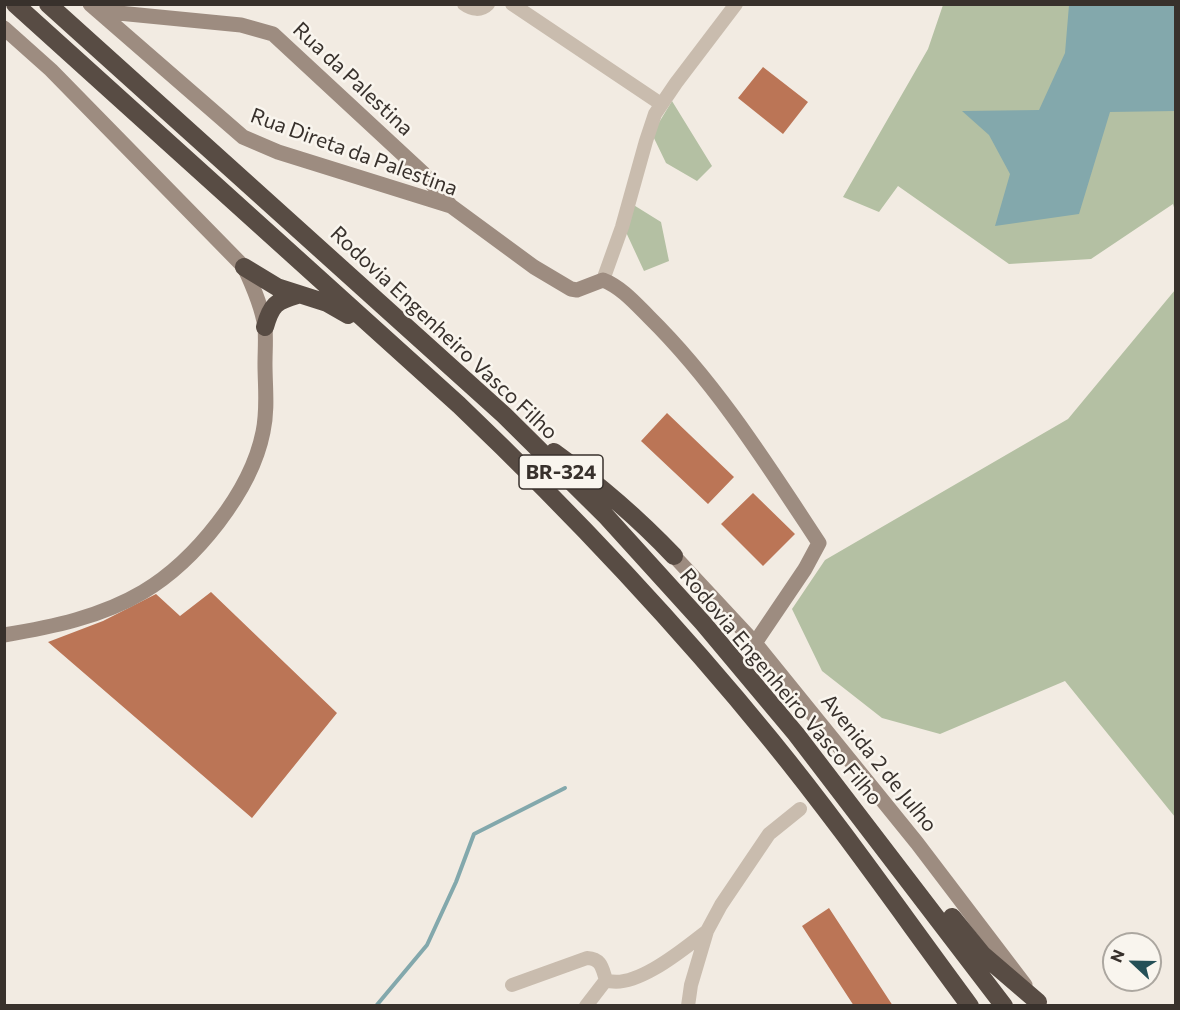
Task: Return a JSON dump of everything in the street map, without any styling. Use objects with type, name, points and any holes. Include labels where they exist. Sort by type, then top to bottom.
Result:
[{"type":"highway","name":"Rodovia Engenheiro Vasco Filho","points":[[15,4],[441,389],[522,465],[603,549],[714,672],[810,790],[970,1005]]},
{"type":"highway","name":"Rodovia Engenheiro Vasco Filho","points":[[48,4],[504,415],[605,515],[703,623],[796,734],[1004,1005]]},
{"type":"highway","points":[[244,267],[278,287],[327,303],[351,317],[418,376],[441,389]]},
{"type":"highway","points":[[265,327],[270,310],[275,304],[281,299],[297,295]]},
{"type":"highway","points":[[504,415],[582,472],[636,517],[674,556]]},
{"type":"highway","points":[[849,802],[878,825],[982,954],[1039,1004]]},
{"type":"main road","name":"Rua Direta da Palestina","points":[[96,7],[243,137],[278,152],[451,206],[534,267],[571,289],[577,290],[603,280]]},
{"type":"main road","name":"Rua da Palestina","points":[[96,7],[241,25],[273,34],[423,173],[451,206]]},
{"type":"main road","points":[[4,28],[51,70],[244,267],[256,295],[265,327],[266,407],[263,433],[242,485],[209,533],[165,576],[122,603],[79,619],[4,635]]},
{"type":"main road","points":[[603,280],[625,293],[706,379],[772,471],[819,543],[805,569],[754,643]]},
{"type":"main road","name":"Avenida 2 de Julho","points":[[674,556],[754,643],[962,900],[1039,1004]]},
{"type":"street","points":[[464,4],[475,9],[484,8],[488,4]]},
{"type":"street","points":[[512,4],[661,104]]},
{"type":"street","points":[[603,280],[625,219],[649,130],[661,104],[736,4]]},
{"type":"street","points":[[688,1005],[691,985],[707,931],[739,876],[769,834],[800,809]]},
{"type":"street","points":[[606,980],[617,983],[649,972],[679,953],[707,931]]},
{"type":"street","points":[[512,985],[587,958],[601,963],[606,980]]},
{"type":"street","points":[[586,1005],[606,980]]},
{"type":"green space","points":[[943,5],[1175,5],[1175,211],[1173,204],[1091,259],[1009,264],[898,186],[879,212],[843,197],[928,49]]},
{"type":"green space","points":[[672,101],[712,166],[697,181],[666,163],[652,134]]},
{"type":"green space","points":[[632,204],[661,222],[669,261],[644,271],[625,230]]},
{"type":"green space","points":[[1175,290],[1175,817],[1065,681],[940,734],[882,718],[822,671],[792,609],[825,560],[1068,419]]},
{"type":"water","points":[[1069,5],[1175,5],[1175,111],[1110,112],[1079,214],[995,226],[1010,174],[989,135],[962,111],[1039,110],[1065,53]]},
{"type":"building","points":[[763,67],[808,102],[783,134],[738,98]]},
{"type":"building","points":[[667,413],[734,477],[708,504],[641,441]]},
{"type":"building","points":[[753,493],[795,534],[763,566],[721,524]]},
{"type":"building","points":[[211,592],[337,713],[252,818],[48,642],[103,621],[156,594],[180,616]]},
{"type":"building","points":[[829,908],[893,1006],[854,1006],[802,926]]},
{"type":"waterway","points":[[376,1006],[427,945],[456,882],[474,834],[565,788]]}]
